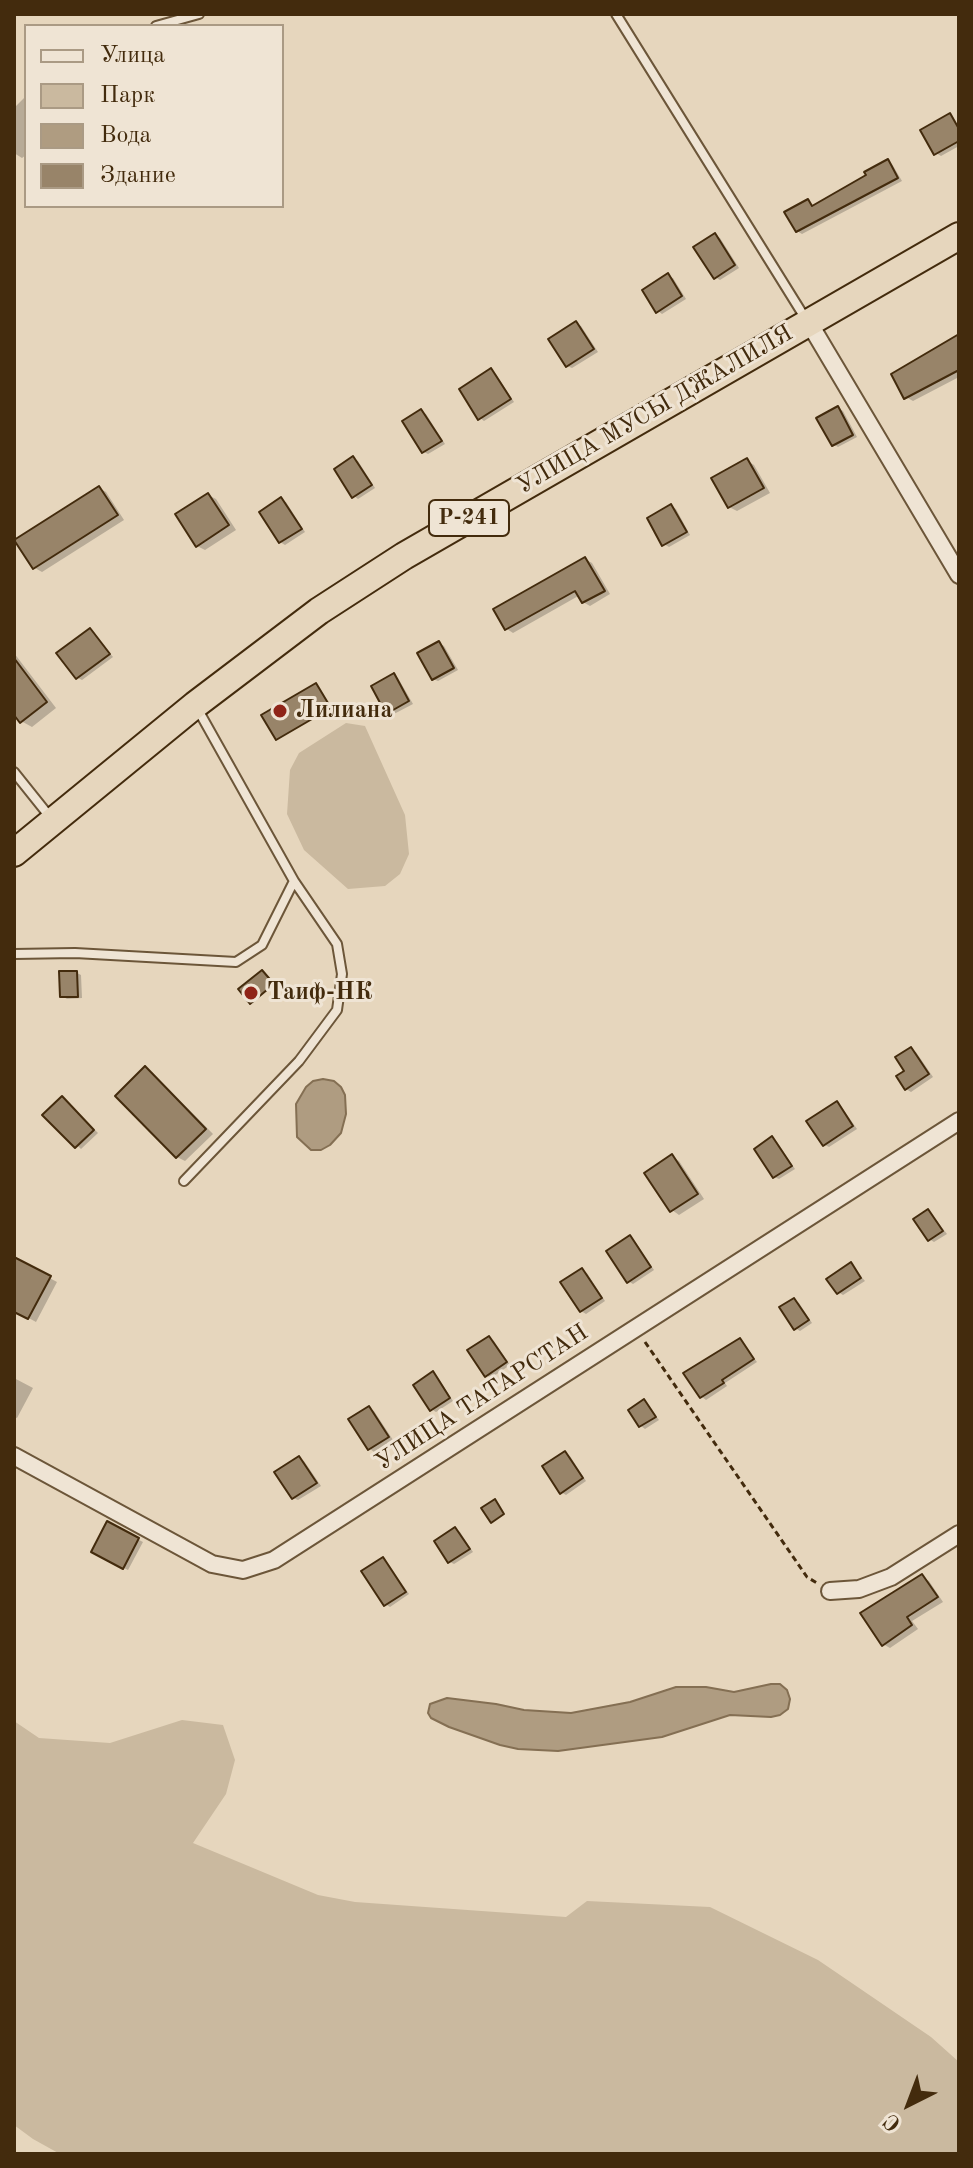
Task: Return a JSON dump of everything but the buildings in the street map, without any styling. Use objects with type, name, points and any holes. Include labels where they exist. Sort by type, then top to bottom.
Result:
[{"type":"highway","name":"УЛИЦА МУСЫ ДЖАЛИЛЯ","points":[[14,853],[195,705],[319,611],[404,556],[959,236]]},
{"type":"street","points":[[808,321],[959,575]]},
{"type":"street","name":"УЛИЦА ТАТАРСТАН","points":[[14,1456],[212,1564],[243,1570],[274,1560],[959,1121]]},
{"type":"street","points":[[830,1591],[859,1589],[891,1577],[959,1534]]},
{"type":"lane","points":[[163,24],[199,14]]},
{"type":"lane","points":[[616,14],[808,321]]},
{"type":"lane","points":[[184,1181],[299,1061],[337,1010],[342,974],[337,944],[294,881],[195,705]]},
{"type":"lane","points":[[14,772],[53,821]]},
{"type":"lane","points":[[14,954],[75,953],[236,962],[262,945],[294,881]]},
{"type":"path","points":[[636,1328],[807,1577],[830,1591]]},
{"type":"green space","points":[[346,723],[365,726],[405,815],[409,854],[400,874],[385,886],[348,889],[304,850],[287,814],[290,770],[299,753]]},
{"type":"green space","points":[[182,1720],[223,1725],[235,1760],[226,1794],[193,1843],[318,1895],[355,1902],[566,1917],[587,1901],[710,1907],[818,1960],[931,2037],[959,2062],[959,2154],[60,2154],[33,2139],[14,2125],[14,1721],[39,1738],[110,1743]]},
{"type":"water","points":[[313,1081],[334,1081],[341,1087],[345,1095],[346,1114],[341,1133],[330,1145],[321,1150],[311,1150],[297,1137],[296,1104],[306,1087]]},
{"type":"water","points":[[780,1684],[787,1690],[790,1699],[788,1709],[780,1715],[730,1715],[662,1737],[558,1751],[500,1745],[449,1727],[431,1718],[428,1713],[430,1704],[447,1698],[524,1710],[571,1713],[630,1702],[676,1687],[706,1687],[734,1692]]},
{"type":"place","name":"Лилиана","points":[[280,711]]},
{"type":"place","name":"Таиф-НК","points":[[251,993]]}]
